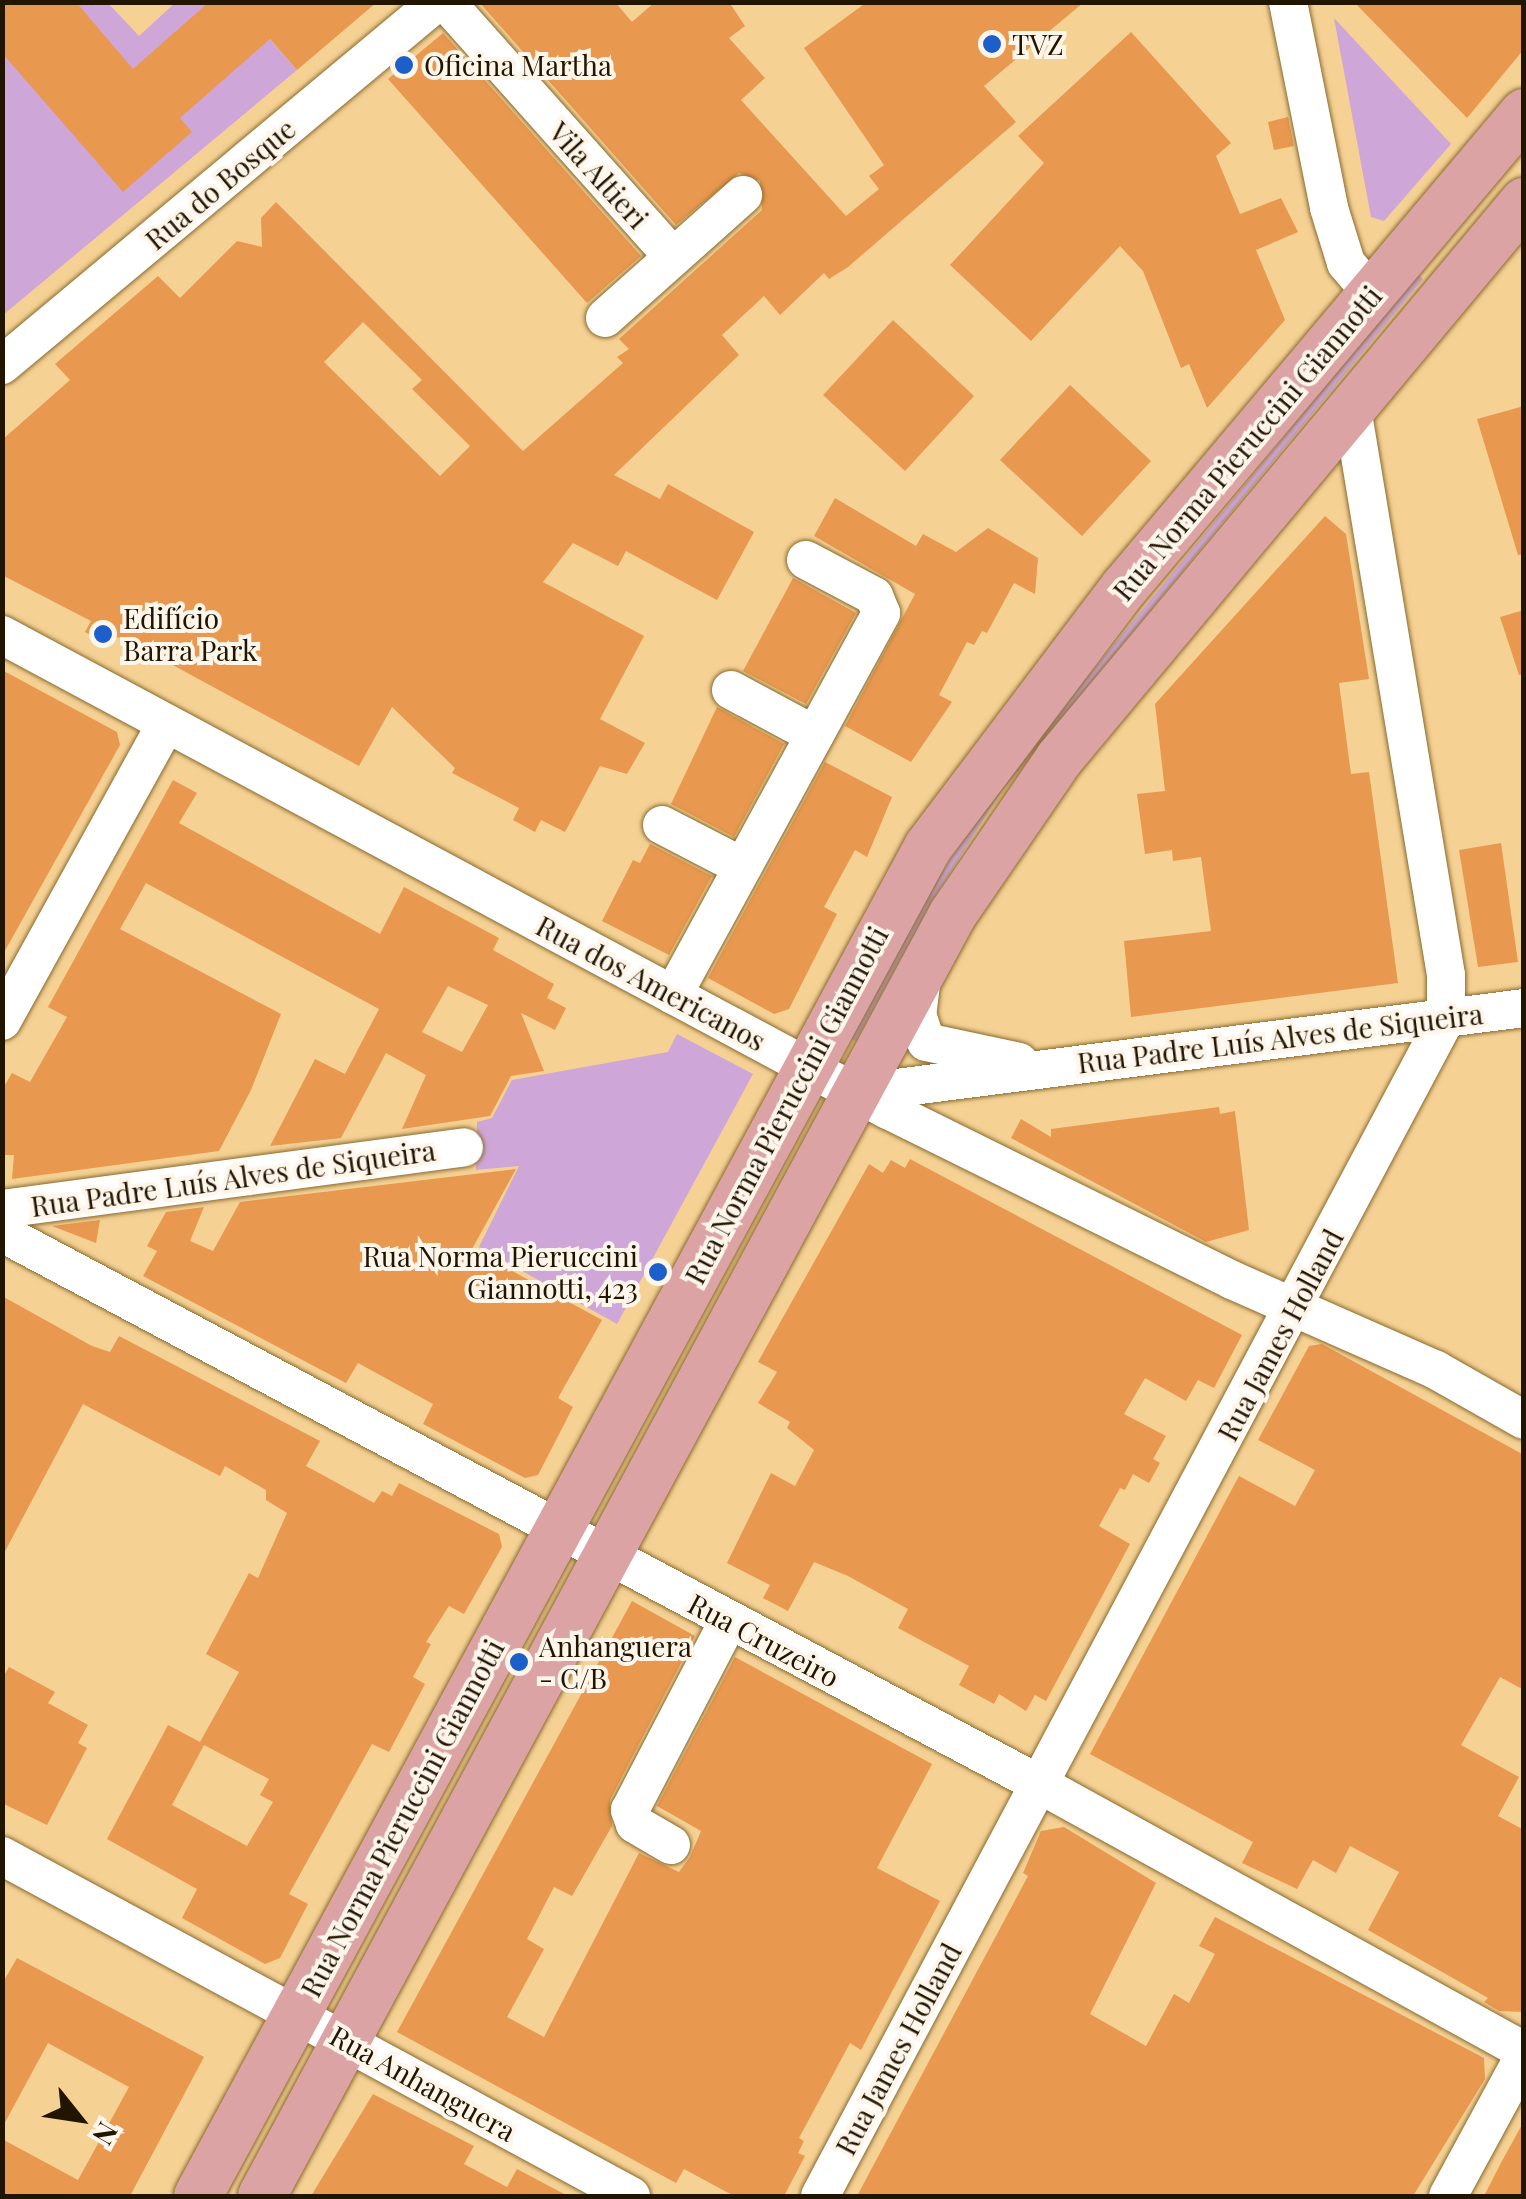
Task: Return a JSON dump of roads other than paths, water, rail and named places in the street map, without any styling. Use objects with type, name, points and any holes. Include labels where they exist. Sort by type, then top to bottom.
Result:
[{"type":"main road","name":"Rua Norma Pieruccini Giannotti","points":[[198,2196],[905,884],[964,792],[1124,588],[1524,113]]},
{"type":"main road","name":"Rua Norma Pieruccini Giannotti","points":[[262,2196],[924,968],[1022,806],[1524,202]]},
{"type":"street","name":"Rua do Bosque","points":[[2,365],[437,2]]},
{"type":"street","name":"Vila Altieri","points":[[446,2],[672,257]]},
{"type":"street","points":[[1288,2],[1329,208],[1346,263],[1372,294]]},
{"type":"street","points":[[605,318],[742,194]]},
{"type":"street","name":"Rua James Holland","points":[[820,2196],[1446,1018],[1446,975],[1352,408]]},
{"type":"street","points":[[673,995],[882,609],[874,596],[806,560]]},
{"type":"street","name":"Rua dos Americanos","points":[[2,636],[857,1093],[1294,1308],[1436,1370],[1524,1420]]},
{"type":"street","points":[[731,690],[815,736]]},
{"type":"street","points":[[2,1021],[166,724]]},
{"type":"street","points":[[662,825],[743,866]]},
{"type":"street","name":"Rua Padre Luís Alves de Siqueira","points":[[924,968],[916,1014],[926,1042],[1036,1067]]},
{"type":"street","name":"Rua Padre Luís Alves de Siqueira","points":[[857,1093],[1000,1078],[1036,1067],[1524,1008]]},
{"type":"street","name":"Rua Padre Luís Alves de Siqueira","points":[[2,1209],[464,1147]]},
{"type":"street","name":"Rua Cruzeiro","points":[[2,1232],[556,1532],[1039,1784],[1524,2054]]},
{"type":"street","points":[[671,1845],[635,1824],[630,1810],[729,1620]]},
{"type":"street","name":"Rua Anhanguera","points":[[2,1856],[632,2196]]},
{"type":"street","points":[[1448,2196],[1524,2054]]},
{"type":"place","name":"TVZ","points":[[992,44]]},
{"type":"place","name":"Oficina Martha","points":[[404,65]]},
{"type":"place","name":"Edifício Barra Park","points":[[103,634]]},
{"type":"place","name":"Rua Norma Pieruccini Giannotti, 423","points":[[658,1272]]},
{"type":"place","name":"Anhanguera - C/B","points":[[519,1662]]}]
